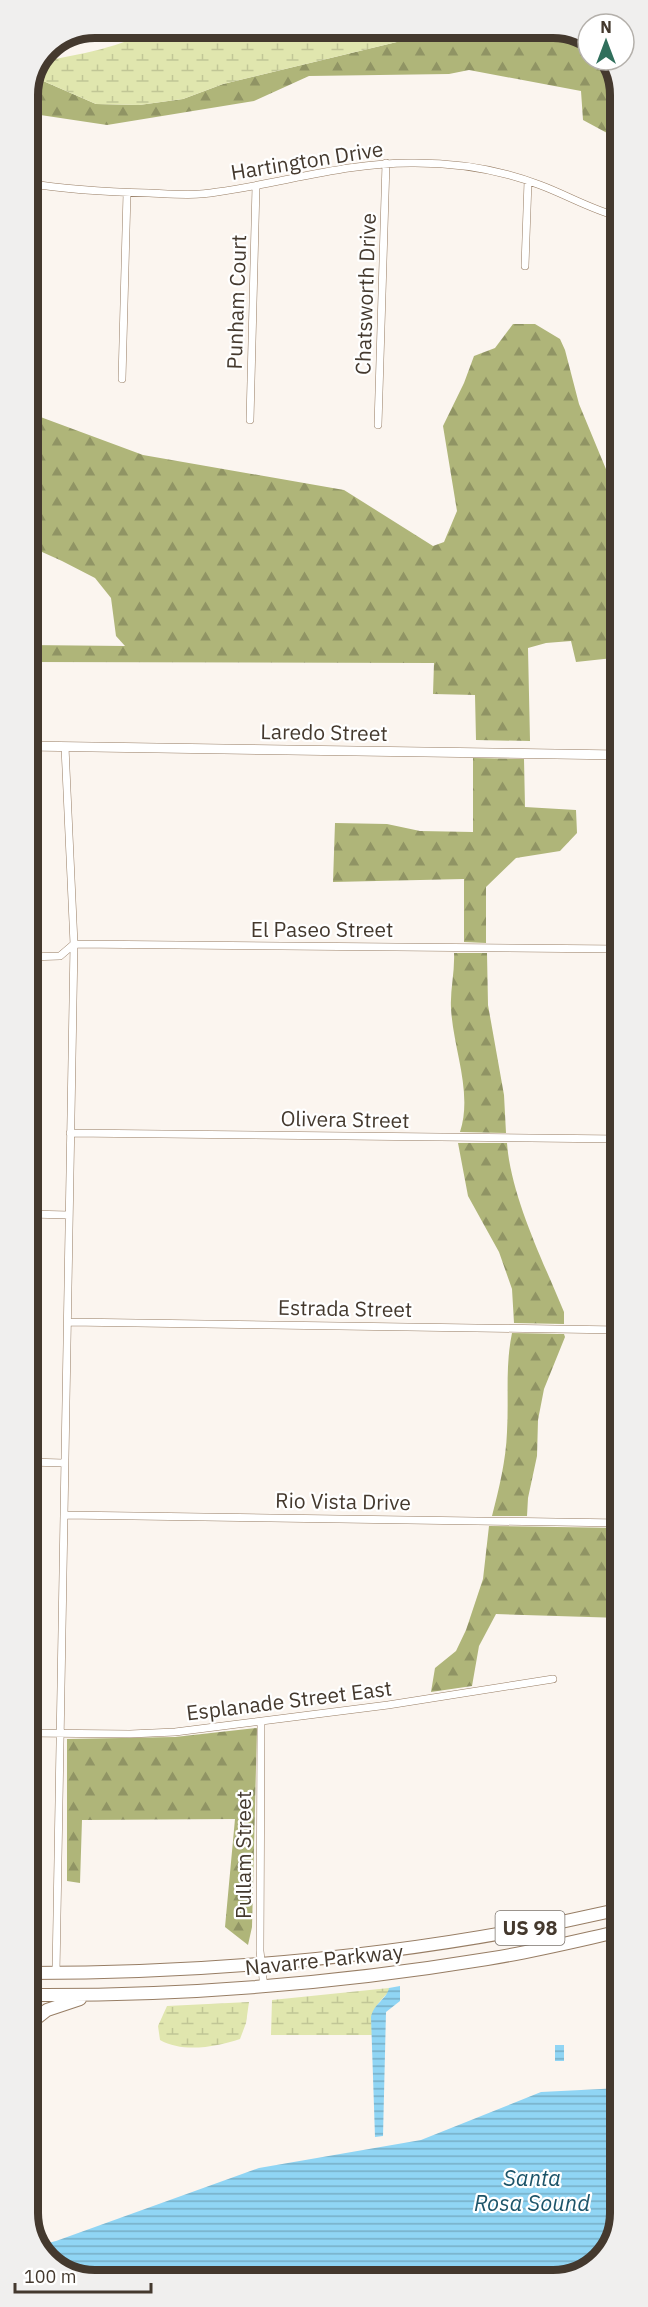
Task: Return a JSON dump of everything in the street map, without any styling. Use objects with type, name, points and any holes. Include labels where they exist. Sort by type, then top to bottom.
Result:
[{"type":"highway","name":"Navarre Parkway","points":[[38,1973],[261,1965],[392,1951],[484,1937],[610,1911]]},
{"type":"highway","name":"Navarre Parkway","points":[[38,1995],[264,1988],[489,1959],[610,1933]]},
{"type":"highway","points":[[38,2017],[47,2010],[90,1995]]},
{"type":"street","name":"Hartington Drive","points":[[38,185],[62,189],[192,195],[256,186],[336,170],[386,164],[452,165],[528,181],[610,214]]},
{"type":"street","name":"Chatsworth Drive","points":[[378,425],[386,164]]},
{"type":"street","points":[[525,266],[528,181]]},
{"type":"street","name":"Punham Court","points":[[250,420],[256,186]]},
{"type":"street","points":[[122,379],[127,193]]},
{"type":"street","name":"Laredo Street","points":[[38,746],[610,755]]},
{"type":"street","points":[[56,1973],[74,945],[65,747]]},
{"type":"street","name":"El Paseo Street","points":[[38,957],[60,956],[74,945],[610,949]]},
{"type":"street","name":"Olivera Street","points":[[70,1133],[610,1139]]},
{"type":"street","points":[[38,1214],[69,1215]]},
{"type":"street","name":"Estrada Street","points":[[69,1322],[610,1330]]},
{"type":"street","points":[[38,1462],[64,1463]]},
{"type":"street","name":"Rio Vista Drive","points":[[65,1515],[610,1522]]},
{"type":"street","name":"Esplanade Street East","points":[[38,1733],[175,1732],[261,1722],[553,1679]]},
{"type":"street","name":"Pullam Street","points":[[261,1722],[261,1965],[264,1988]]},
{"type":"green space","points":[[134,38],[464,38],[458,41],[405,40],[223,84],[183,99],[139,105],[96,104],[40,80],[49,60]]},
{"type":"green space","points":[[557,38],[576,42],[576,72],[606,73],[610,95],[610,135],[583,120],[581,91],[469,70],[449,74],[309,76],[254,101],[107,125],[38,115],[40,80],[96,104],[139,105],[183,99],[223,84],[405,40]]},
{"type":"green space","points":[[513,324],[535,324],[560,339],[579,404],[610,479],[610,658],[576,662],[571,641],[546,643],[528,648],[530,741],[476,740],[475,695],[433,694],[434,663],[38,662],[38,645],[125,646],[116,636],[111,598],[95,578],[38,550],[38,416],[143,455],[344,490],[433,546],[444,542],[457,511],[443,426],[474,356],[495,348]]},
{"type":"green space","points":[[473,758],[524,759],[525,807],[576,810],[577,833],[560,851],[516,858],[486,887],[486,943],[464,942],[464,879],[333,882],[335,823],[387,824],[420,831],[473,832]]},
{"type":"green space","points":[[454,953],[487,953],[488,1005],[504,1095],[506,1133],[460,1132],[464,1102],[452,1023],[451,994]]},
{"type":"green space","points":[[458,1143],[507,1143],[521,1207],[564,1312],[564,1324],[514,1323],[512,1289],[499,1252],[468,1196]]},
{"type":"green space","points":[[512,1333],[564,1334],[565,1337],[544,1389],[538,1420],[537,1456],[528,1498],[527,1516],[492,1516],[505,1453]]},
{"type":"green space","points":[[489,1526],[610,1528],[610,1618],[496,1614],[479,1646],[472,1686],[431,1692],[435,1668],[456,1651],[466,1630],[483,1579]]},
{"type":"green space","points":[[257,1728],[252,1927],[248,1945],[225,1927],[235,1819],[82,1820],[80,1883],[67,1881],[67,1739],[175,1737]]},
{"type":"green space","points":[[389,1988],[389,1992],[374,2011],[372,2035],[271,2035],[272,2000]]},
{"type":"green space","points":[[249,2002],[246,2023],[240,2039],[189,2048],[160,2040],[158,2026],[167,2006]]},
{"type":"water","points":[[400,1986],[400,2001],[386,2012],[383,2136],[375,2137],[371,2017],[389,1988]]},
{"type":"water","points":[[555,2045],[564,2045],[564,2061],[555,2061]]},
{"type":"water","name":"Santa Rosa Sound","points":[[610,2089],[609,2223],[606,2234],[596,2250],[582,2262],[572,2266],[553,2270],[91,2269],[80,2268],[63,2260],[47,2243],[259,2168],[421,2140],[541,2092]]}]
